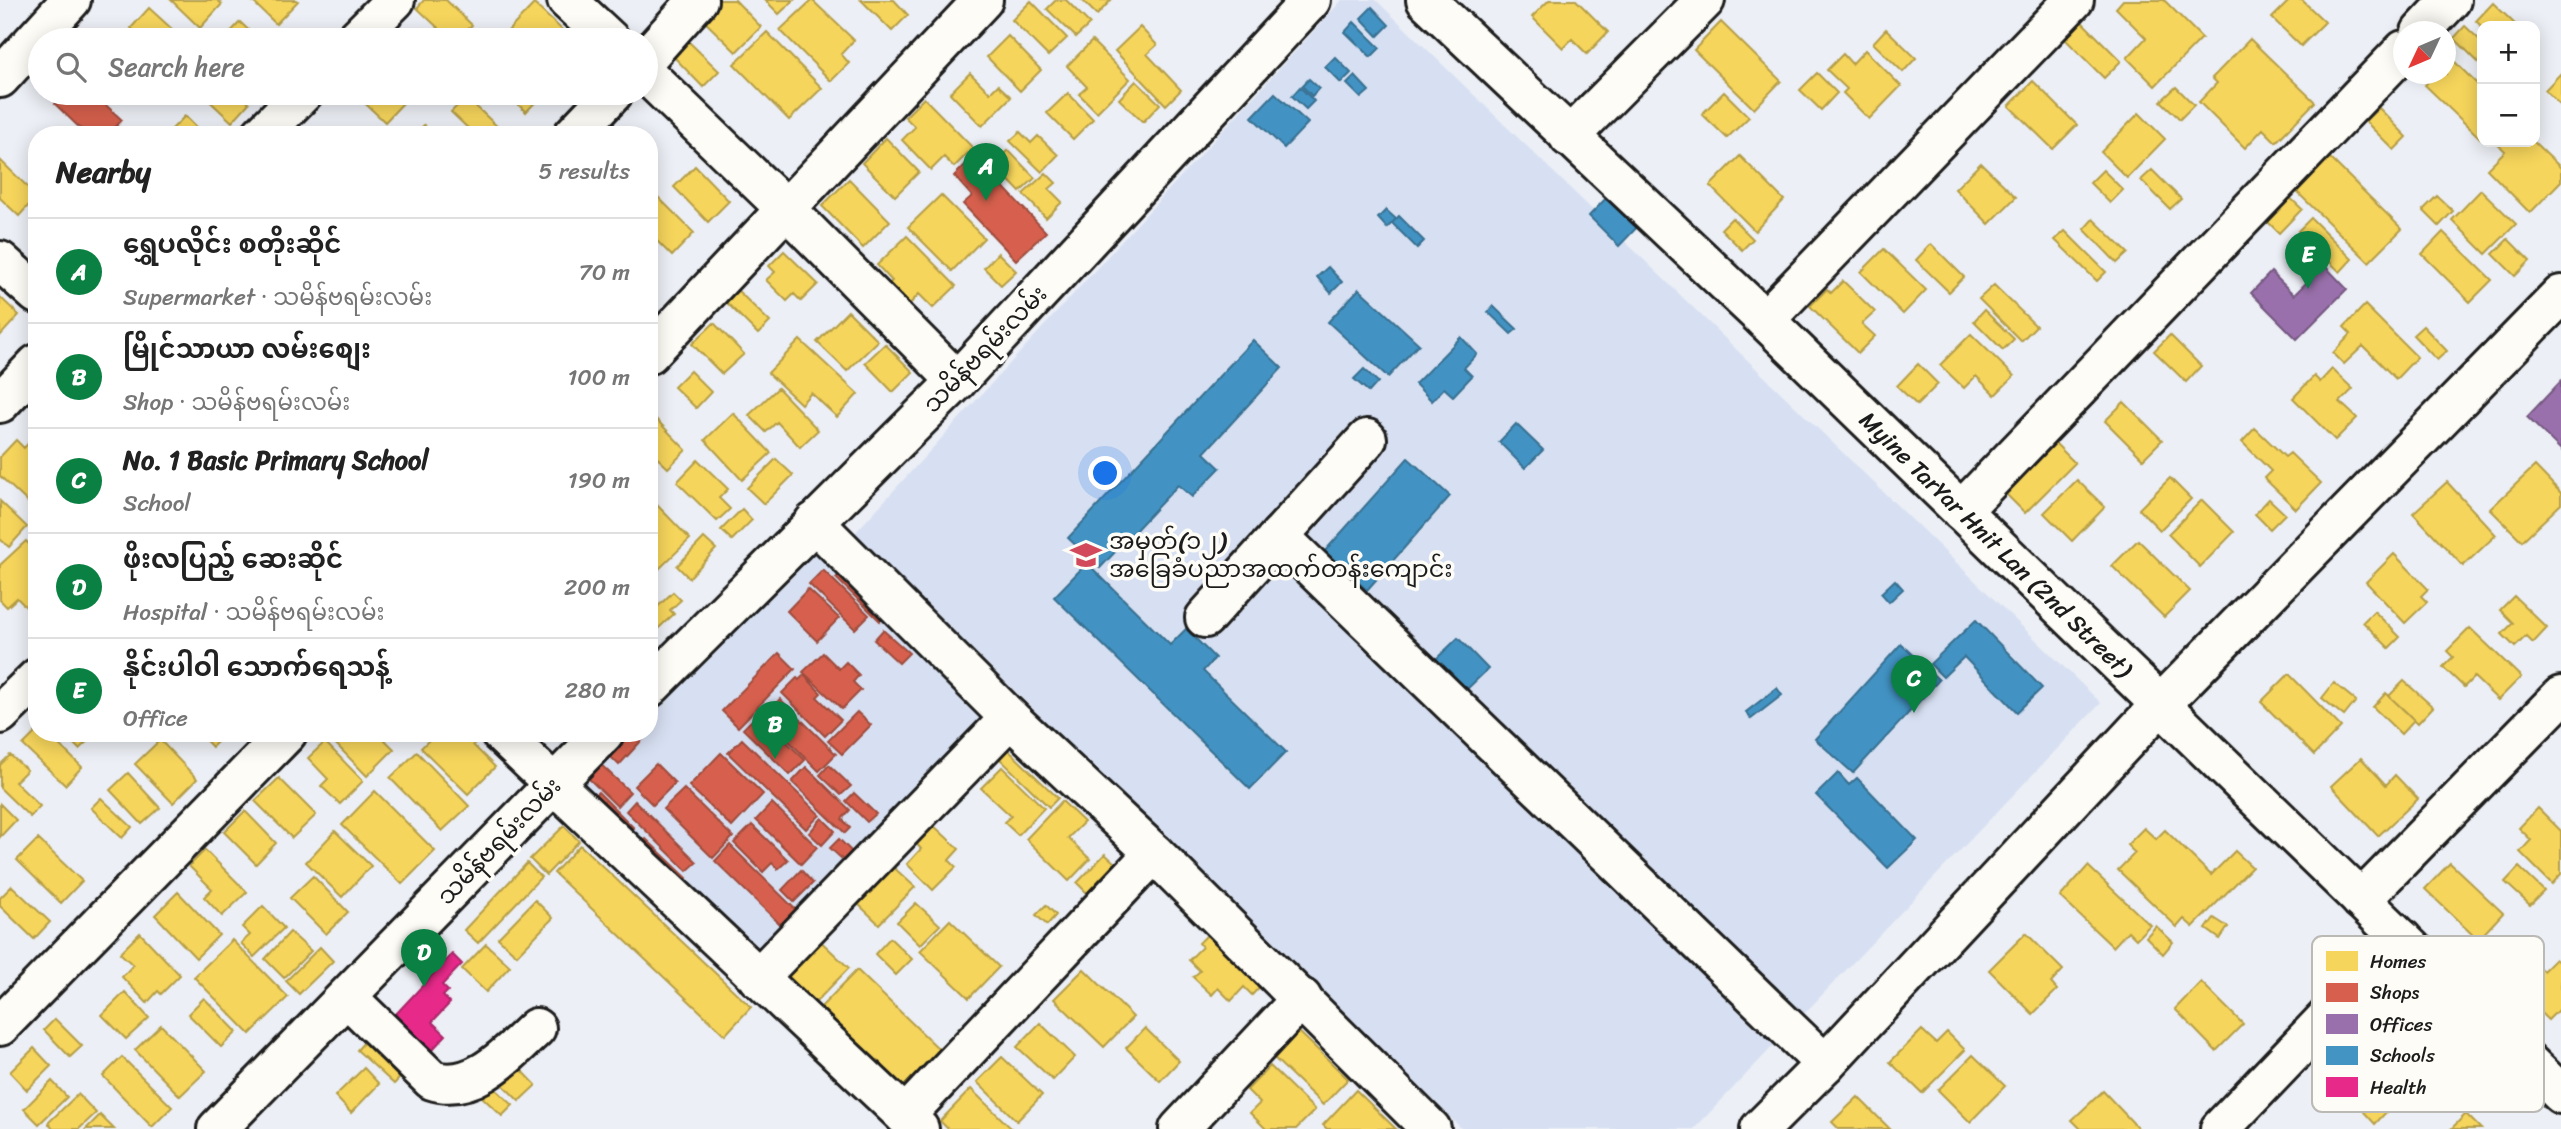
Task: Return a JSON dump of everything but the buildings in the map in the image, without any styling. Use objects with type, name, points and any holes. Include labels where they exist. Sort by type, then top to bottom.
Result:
[{"type":"street","points":[[46,28],[71,0]]},
{"type":"street","points":[[367,28],[395,0]]},
{"type":"street","points":[[567,0],[597,28]]},
{"type":"street","points":[[658,45],[698,0]]},
{"type":"street","points":[[658,344],[983,0]]},
{"type":"street","name":"သမိန်ဗရမ်းလမ်း","points":[[658,679],[957,381],[1311,0]]},
{"type":"street","name":"Myine TarYar Hnit Lan (2nd Street)","points":[[1426,0],[1765,320],[2399,936]]},
{"type":"street","points":[[1569,137],[1705,0]]},
{"type":"street","points":[[1765,320],[2074,0]]},
{"type":"street","points":[[2431,21],[2451,0]]},
{"type":"street","points":[[0,78],[28,47]]},
{"type":"street","points":[[1961,511],[2393,60]]},
{"type":"street","points":[[658,86],[786,209],[957,381]]},
{"type":"street","points":[[270,126],[291,105]]},
{"type":"street","points":[[582,126],[602,105]]},
{"type":"street","points":[[0,261],[28,286]]},
{"type":"street","points":[[1760,1129],[1825,1064],[2160,705],[2561,295]]},
{"type":"street","points":[[0,403],[28,373]]},
{"type":"street","points":[[1205,618],[1367,439]]},
{"type":"street","points":[[814,522],[1010,718],[1154,853],[1302,998],[1431,1129]]},
{"type":"street","points":[[1279,537],[1825,1064]]},
{"type":"street","points":[[0,714],[28,687]]},
{"type":"street","points":[[2361,900],[2561,695]]},
{"type":"street","points":[[758,978],[1010,718]]},
{"type":"street","points":[[0,1026],[278,742]]},
{"type":"street","points":[[510,742],[912,1124],[1154,853]]},
{"type":"street","name":"သမိန်ဗရမ်းလမ်း","points":[[217,1129],[595,742]]},
{"type":"street","points":[[346,997],[432,1080],[443,1084],[468,1079],[486,1071],[506,1057],[536,1028]]},
{"type":"street","points":[[1179,1129],[1302,998]]},
{"type":"street","points":[[2220,1129],[2312,1033]]},
{"type":"street","name":"Myine TarYar Hnit Lan (2nd Street)","points":[[2544,1074],[2559,1088]]},
{"type":"shaded area","points":[[1342,0],[1376,0],[2101,703],[1694,1129],[1462,1129],[854,534]]},
{"type":"shaded area","points":[[815,534],[997,720],[758,970],[565,785],[608,742],[658,742],[658,691]]},
{"type":"place","name":"ရွှေပလိုင်း စတိုးဆိုင်","points":[[986,201]]},
{"type":"place","name":"နိုင်းပါဝါ သောက်ရေသန့်","points":[[2308,289]]},
{"type":"place","name":"အမှတ်(၁၂) အခြေခံပညာအထက်တန်းကျောင်း","points":[[1086,555]]},
{"type":"place","name":"No. 1 Basic Primary School","points":[[1914,713]]},
{"type":"place","name":"မြိုင်သာယာ လမ်းစျေး","points":[[775,759]]},
{"type":"place","name":"ဖိုးလပြည့် ဆေးဆိုင်","points":[[424,987]]}]
